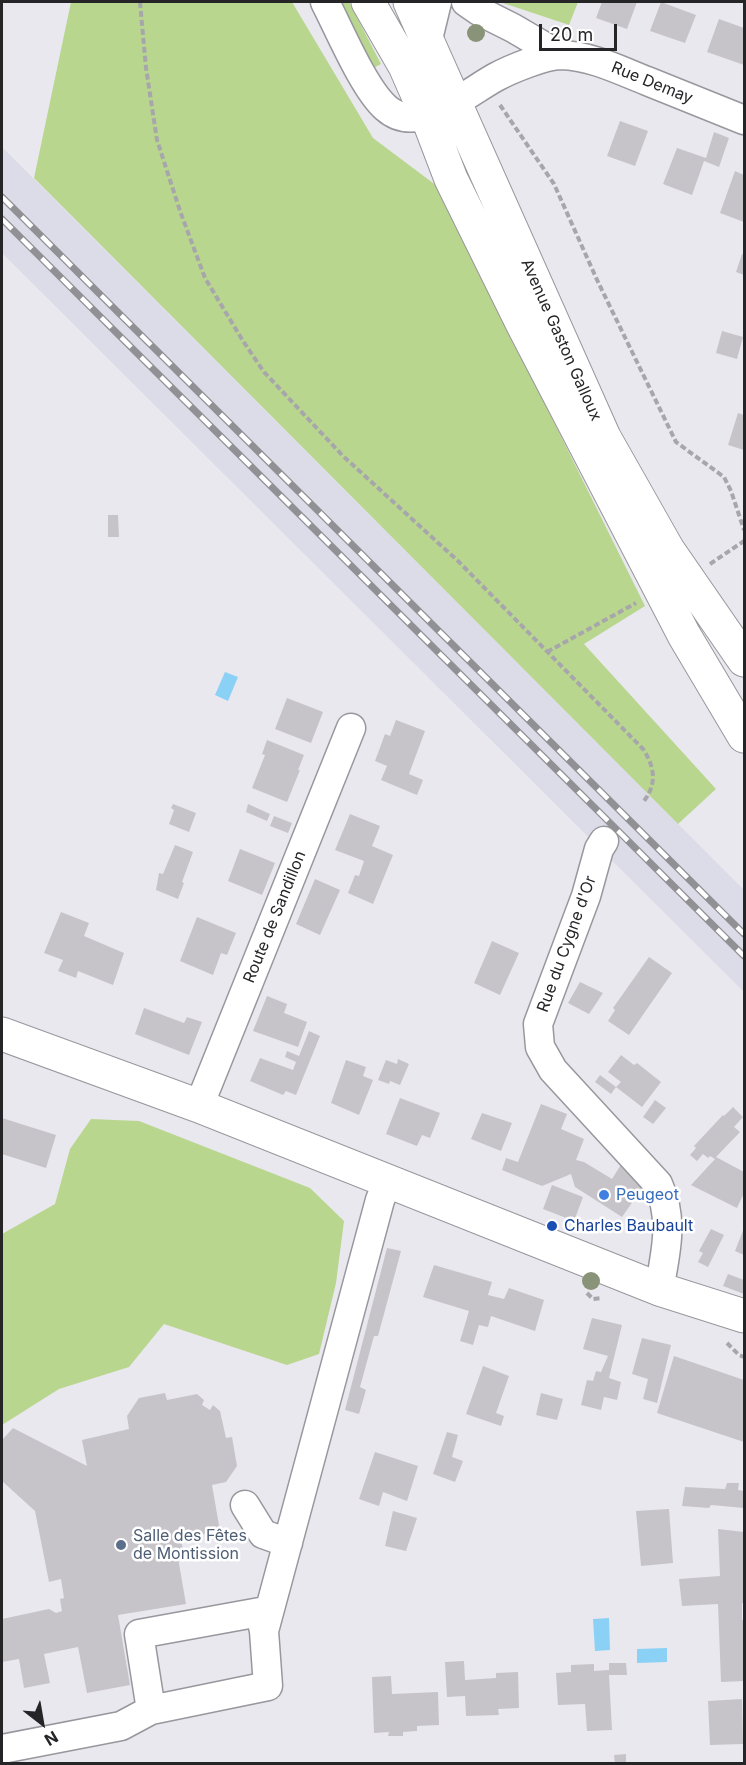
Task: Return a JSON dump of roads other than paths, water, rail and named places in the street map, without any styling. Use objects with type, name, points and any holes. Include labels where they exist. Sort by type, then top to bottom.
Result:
[{"type":"main road","name":"Avenue Gaston Galloux","points":[[368,2],[405,66],[441,109],[604,437],[668,550],[744,660]]},
{"type":"main road","name":"Avenue Gaston Galloux","points":[[410,2],[428,39],[452,179],[622,519]]},
{"type":"main road","points":[[622,519],[744,703]]},
{"type":"main road","points":[[622,519],[684,635],[744,736]]},
{"type":"main road","points":[[2,1034],[199,1106],[659,1289],[744,1316]]},
{"type":"main road","points":[[659,1289],[744,1334]]},
{"type":"street","points":[[325,2],[368,85],[386,109],[402,116],[441,109]]},
{"type":"street","points":[[428,39],[437,2]]},
{"type":"street","points":[[466,2],[478,11],[559,55]]},
{"type":"street","name":"Rue Demay","points":[[441,109],[496,76],[518,66],[559,55],[593,59],[744,120]]},
{"type":"street","name":"Route de Sandillon","points":[[199,1106],[351,729]]},
{"type":"street","name":"Rue du Cygne d'Or","points":[[604,841],[598,849],[586,896],[538,1024],[540,1047],[553,1070],[658,1184],[663,1195],[668,1224],[666,1254],[659,1289]]},
{"type":"street","points":[[264,1631],[380,1200],[388,1182]]},
{"type":"street","points":[[245,1505],[263,1534],[288,1543]]},
{"type":"street","points":[[2,1749],[121,1726],[151,1710],[268,1686],[264,1631],[260,1612],[140,1634],[151,1710]]},
{"type":"water","points":[[225,672],[238,677],[228,701],[215,695]]},
{"type":"water","points":[[609,1618],[610,1650],[595,1651],[593,1619]]},
{"type":"water","points":[[667,1648],[667,1662],[637,1663],[637,1649]]},
{"type":"railway","points":[[2,197],[744,934]]},
{"type":"railway","points":[[2,219],[744,956]]},
{"type":"place","name":"Peugeot","points":[[604,1195]]},
{"type":"place","name":"Charles Baubault","points":[[552,1226]]},
{"type":"place","name":"Salle des Fêtes de Montission","points":[[121,1545]]}]
